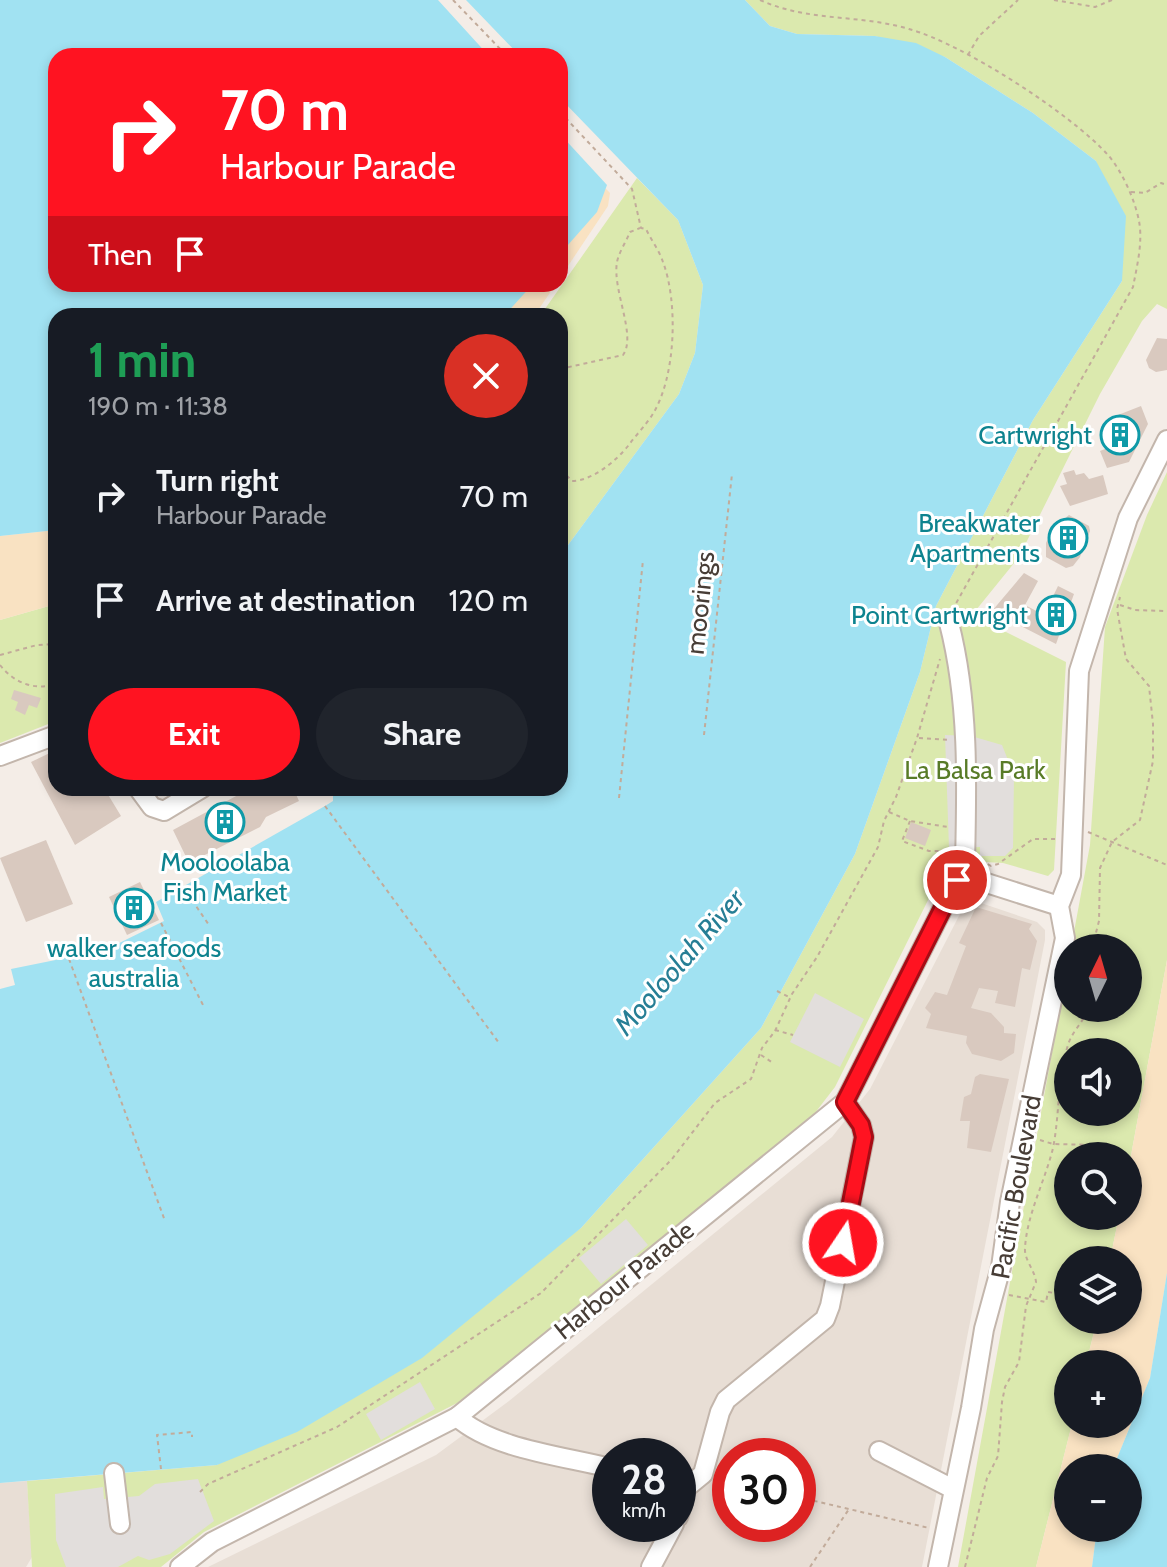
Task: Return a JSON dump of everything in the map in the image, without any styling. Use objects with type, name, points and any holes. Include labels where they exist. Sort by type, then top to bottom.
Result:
[{"type":"street","name":"Pacific Boulevard","points":[[938,1567],[984,1329],[996,1293],[1010,1202],[1065,938],[1059,906],[1071,875],[1079,671],[1128,518],[1167,440]]},
{"type":"street","name":"Harbour Parade","points":[[180,1567],[212,1542],[457,1417],[845,1102],[966,874],[966,741],[957,652],[949,623]]},
{"type":"street","points":[[0,756],[48,738]]},
{"type":"street","points":[[144,796],[154,808],[166,811],[189,796]]},
{"type":"street","points":[[966,874],[1059,906]]},
{"type":"street","points":[[696,1479],[703,1474],[726,1400],[825,1319],[864,1137],[861,1125],[845,1102]]},
{"type":"street","points":[[457,1417],[472,1430],[492,1439],[592,1464]]},
{"type":"street","points":[[879,1451],[953,1489]]},
{"type":"street","points":[[114,1473],[120,1524]]},
{"type":"street","points":[[651,1567],[664,1542]]},
{"type":"path","points":[[453,0],[499,48]]},
{"type":"path","points":[[760,0],[795,13],[906,28],[940,39],[1021,86],[1110,157],[1130,192],[1139,220],[1133,287],[954,605],[949,623]]},
{"type":"path","points":[[967,56],[979,36],[1018,0]]},
{"type":"path","points":[[1054,0],[1095,7],[1112,0]]},
{"type":"path","points":[[568,121],[632,189],[641,228]]},
{"type":"path","points":[[1130,192],[1145,193],[1161,183],[1167,185]]},
{"type":"path","points":[[568,367],[623,355],[627,349],[629,337],[618,297],[617,262],[630,232],[646,229],[663,262],[671,291],[669,371],[655,410],[620,456],[582,481],[572,481],[568,477]]},
{"type":"path","name":"moorings","points":[[704,735],[732,474]]},
{"type":"path","points":[[619,798],[643,560]]},
{"type":"path","points":[[1096,934],[1099,921],[1100,868],[1112,842],[1140,820],[1154,748],[1149,686],[1126,659],[1119,604],[1122,591]]},
{"type":"path","points":[[1119,604],[1135,610],[1167,611]]},
{"type":"path","points":[[0,655],[48,644]]},
{"type":"path","points":[[200,1492],[208,1484],[337,1427],[541,1293],[672,1159],[715,1103],[746,1085],[790,998],[846,907],[878,847],[917,738],[940,659]]},
{"type":"path","points":[[0,665],[11,676],[37,688],[48,686]]},
{"type":"path","points":[[917,738],[966,741]]},
{"type":"path","points":[[902,775],[916,775]]},
{"type":"path","points":[[325,806],[499,1043]]},
{"type":"path","points":[[889,812],[910,821],[948,827]]},
{"type":"path","points":[[1112,842],[1167,865]]},
{"type":"path","points":[[183,887],[209,925]]},
{"type":"path","points":[[161,923],[203,1005]]},
{"type":"path","points":[[69,959],[165,1221]]},
{"type":"path","points":[[777,991],[790,998]]},
{"type":"path","points":[[965,1567],[987,1478],[998,1456],[1002,1402],[1022,1351],[1023,1323],[1036,1282],[1025,1256],[1026,1242],[1053,1144],[1058,1119],[1060,1073],[1066,1051],[1081,1022]]},
{"type":"path","points":[[775,1030],[793,1035]]},
{"type":"path","points":[[760,1055],[773,1063]]},
{"type":"path","points":[[996,1293],[1046,1302],[1048,1292],[1054,1293]]},
{"type":"path","points":[[161,1469],[157,1435],[192,1432],[192,1437]]},
{"type":"path","points":[[816,1501],[932,1529]]},
{"type":"path","points":[[810,1567],[849,1509]]},
{"type":"shaded area","points":[[945,735],[971,736],[1002,745],[1014,775],[1013,848],[1005,856],[980,856],[980,847],[949,848]]},
{"type":"shaded area","points":[[978,902],[1037,922],[1045,930],[922,1567],[208,1567],[436,1455],[509,1401],[832,1137],[870,1089],[963,908]]},
{"type":"shaded area","points":[[815,993],[864,1019],[840,1067],[790,1042]]},
{"type":"shaded area","points":[[626,1219],[648,1245],[601,1284],[579,1258]]},
{"type":"shaded area","points":[[420,1382],[435,1409],[381,1440],[366,1414]]},
{"type":"shaded area","points":[[198,1479],[214,1521],[170,1554],[149,1560],[138,1556],[118,1567],[66,1567],[56,1540],[55,1494],[103,1487],[104,1499],[139,1496],[155,1484]]},
{"type":"shaded area","points":[[27,1481],[32,1557],[26,1567],[0,1567],[0,1483]]},
{"type":"green space","name":"La Balsa Park","points":[[745,0],[1167,0],[1167,309],[1157,304],[1142,321],[1100,394],[1019,557],[972,615],[1066,662],[1054,870],[1048,876],[1003,863],[948,860],[835,1087],[808,1122],[465,1399],[204,1532],[161,1567],[32,1567],[27,1481],[217,1465],[581,1228],[761,1028],[855,854],[920,672],[936,606],[1033,420],[1122,281],[1096,161],[1033,113],[945,57],[875,36],[797,34],[770,26]]},
{"type":"green space","points":[[637,178],[678,220],[703,285],[695,353],[679,394],[568,545],[568,308],[546,308],[557,292],[568,292],[568,276]]},
{"type":"green space","points":[[1167,472],[1167,960],[1142,1096],[1142,1038],[1055,1038],[1058,1022],[1142,1022],[1142,934],[1074,934],[1090,845],[1105,627],[1147,515]]},
{"type":"green space","points":[[48,606],[48,724],[0,743],[0,620]]},
{"type":"green space","points":[[1054,1042],[1054,1126],[1136,1126],[1134,1142],[1054,1142],[1054,1230],[1116,1230],[1113,1246],[1054,1246],[1054,1334],[1094,1334],[1090,1350],[1054,1350],[1054,1438],[1068,1438],[1064,1454],[1054,1454],[1054,1496],[1036,1567],[958,1567]]},
{"type":"sand","points":[[568,149],[610,193],[608,206],[568,266]]},
{"type":"sand","points":[[491,292],[550,292],[540,308],[480,308]]},
{"type":"sand","points":[[48,531],[48,606],[0,620],[0,536]]},
{"type":"sand","points":[[1167,960],[1167,1273],[1150,1378],[1142,1397],[1142,1350],[1090,1350],[1094,1334],[1142,1334],[1142,1246],[1113,1246],[1116,1230],[1142,1230],[1142,1142],[1134,1142],[1136,1126],[1142,1126],[1142,1096]]},
{"type":"sand","points":[[1068,1438],[1125,1438],[1119,1454],[1064,1454]]},
{"type":"sand","points":[[1054,1496],[1054,1542],[1095,1542],[1092,1567],[1036,1567]]},
{"type":"water","points":[[0,0],[438,0],[482,48],[48,48],[48,292],[526,292],[511,308],[48,308],[48,531],[0,536]]},
{"type":"water","name":"Mooloolah River","points":[[466,0],[745,0],[770,26],[797,34],[875,36],[916,43],[945,57],[1033,113],[1096,161],[1126,216],[1122,281],[1033,420],[936,606],[920,672],[855,854],[761,1028],[581,1228],[422,1358],[297,1432],[217,1465],[0,1483],[0,989],[15,985],[11,969],[105,950],[164,921],[156,902],[333,801],[333,796],[568,796],[568,545],[679,394],[695,353],[703,285],[678,220],[568,106],[568,48],[512,48]]},
{"type":"water","points":[[568,143],[607,185],[597,212],[568,245]]},
{"type":"water","points":[[1167,1273],[1167,1567],[1092,1567],[1095,1542],[1142,1542],[1142,1454],[1119,1454],[1125,1438],[1142,1438],[1142,1397],[1150,1378]]},
{"type":"building","points":[[1157,338],[1167,339],[1167,370],[1156,372],[1149,368],[1146,360]]},
{"type":"building","name":"Cartwright","points":[[1141,406],[1148,424],[1129,462],[1107,468],[1100,451],[1105,449],[1103,443],[1118,415]]},
{"type":"building","points":[[1074,470],[1076,475],[1084,473],[1089,479],[1103,475],[1108,494],[1070,506],[1060,486],[1067,484],[1063,473]]},
{"type":"building","name":"Breakwater Apartments","points":[[1069,515],[1089,526],[1090,531],[1080,557],[1073,566],[1066,568],[1046,557],[1046,543],[1053,528]]},
{"type":"building","points":[[1024,573],[1038,581],[1025,605],[1044,615],[1058,586],[1074,594],[1056,644],[992,611]]},
{"type":"building","points":[[14,690],[41,698],[37,708],[29,705],[25,715],[15,710],[18,702],[11,699]]},
{"type":"building","points":[[48,754],[48,794],[31,762]]},
{"type":"building","points":[[49,796],[109,796],[121,816],[75,845]]},
{"type":"building","name":"Mooloolaba Fish Market","points":[[236,796],[297,796],[299,801],[266,817],[260,827],[189,863],[173,830]]},
{"type":"building","points":[[911,822],[931,830],[925,846],[905,838]]},
{"type":"building","points":[[46,840],[73,904],[26,922],[0,858]]},
{"type":"building","name":"walker seafoods australia","points":[[140,882],[159,920],[127,935],[109,897]]},
{"type":"building","points":[[976,907],[1032,924],[1029,929],[1037,941],[1030,970],[1022,968],[1015,1007],[995,1003],[998,991],[979,988],[971,1008],[991,1013],[1004,1027],[1004,1033],[1016,1034],[1014,1053],[1001,1061],[972,1054],[966,1043],[967,1036],[926,1028],[931,1014],[925,1008],[935,992],[947,995],[966,946],[959,943]]},
{"type":"building","points":[[980,1074],[1009,1079],[991,1152],[967,1148],[970,1121],[960,1121],[964,1097],[971,1094],[975,1077]]},
{"type":"place","name":"Cartwright","points":[[1120,435]]},
{"type":"place","name":"Breakwater Apartments","points":[[1068,538]]},
{"type":"place","name":"Point Cartwright","points":[[1056,615]]},
{"type":"place","name":"Mooloolaba Fish Market","points":[[225,822]]},
{"type":"place","name":"walker seafoods australia","points":[[134,908]]},
{"type":"route","points":[[843,1243],[864,1137],[861,1125],[845,1102],[957,880]]}]
